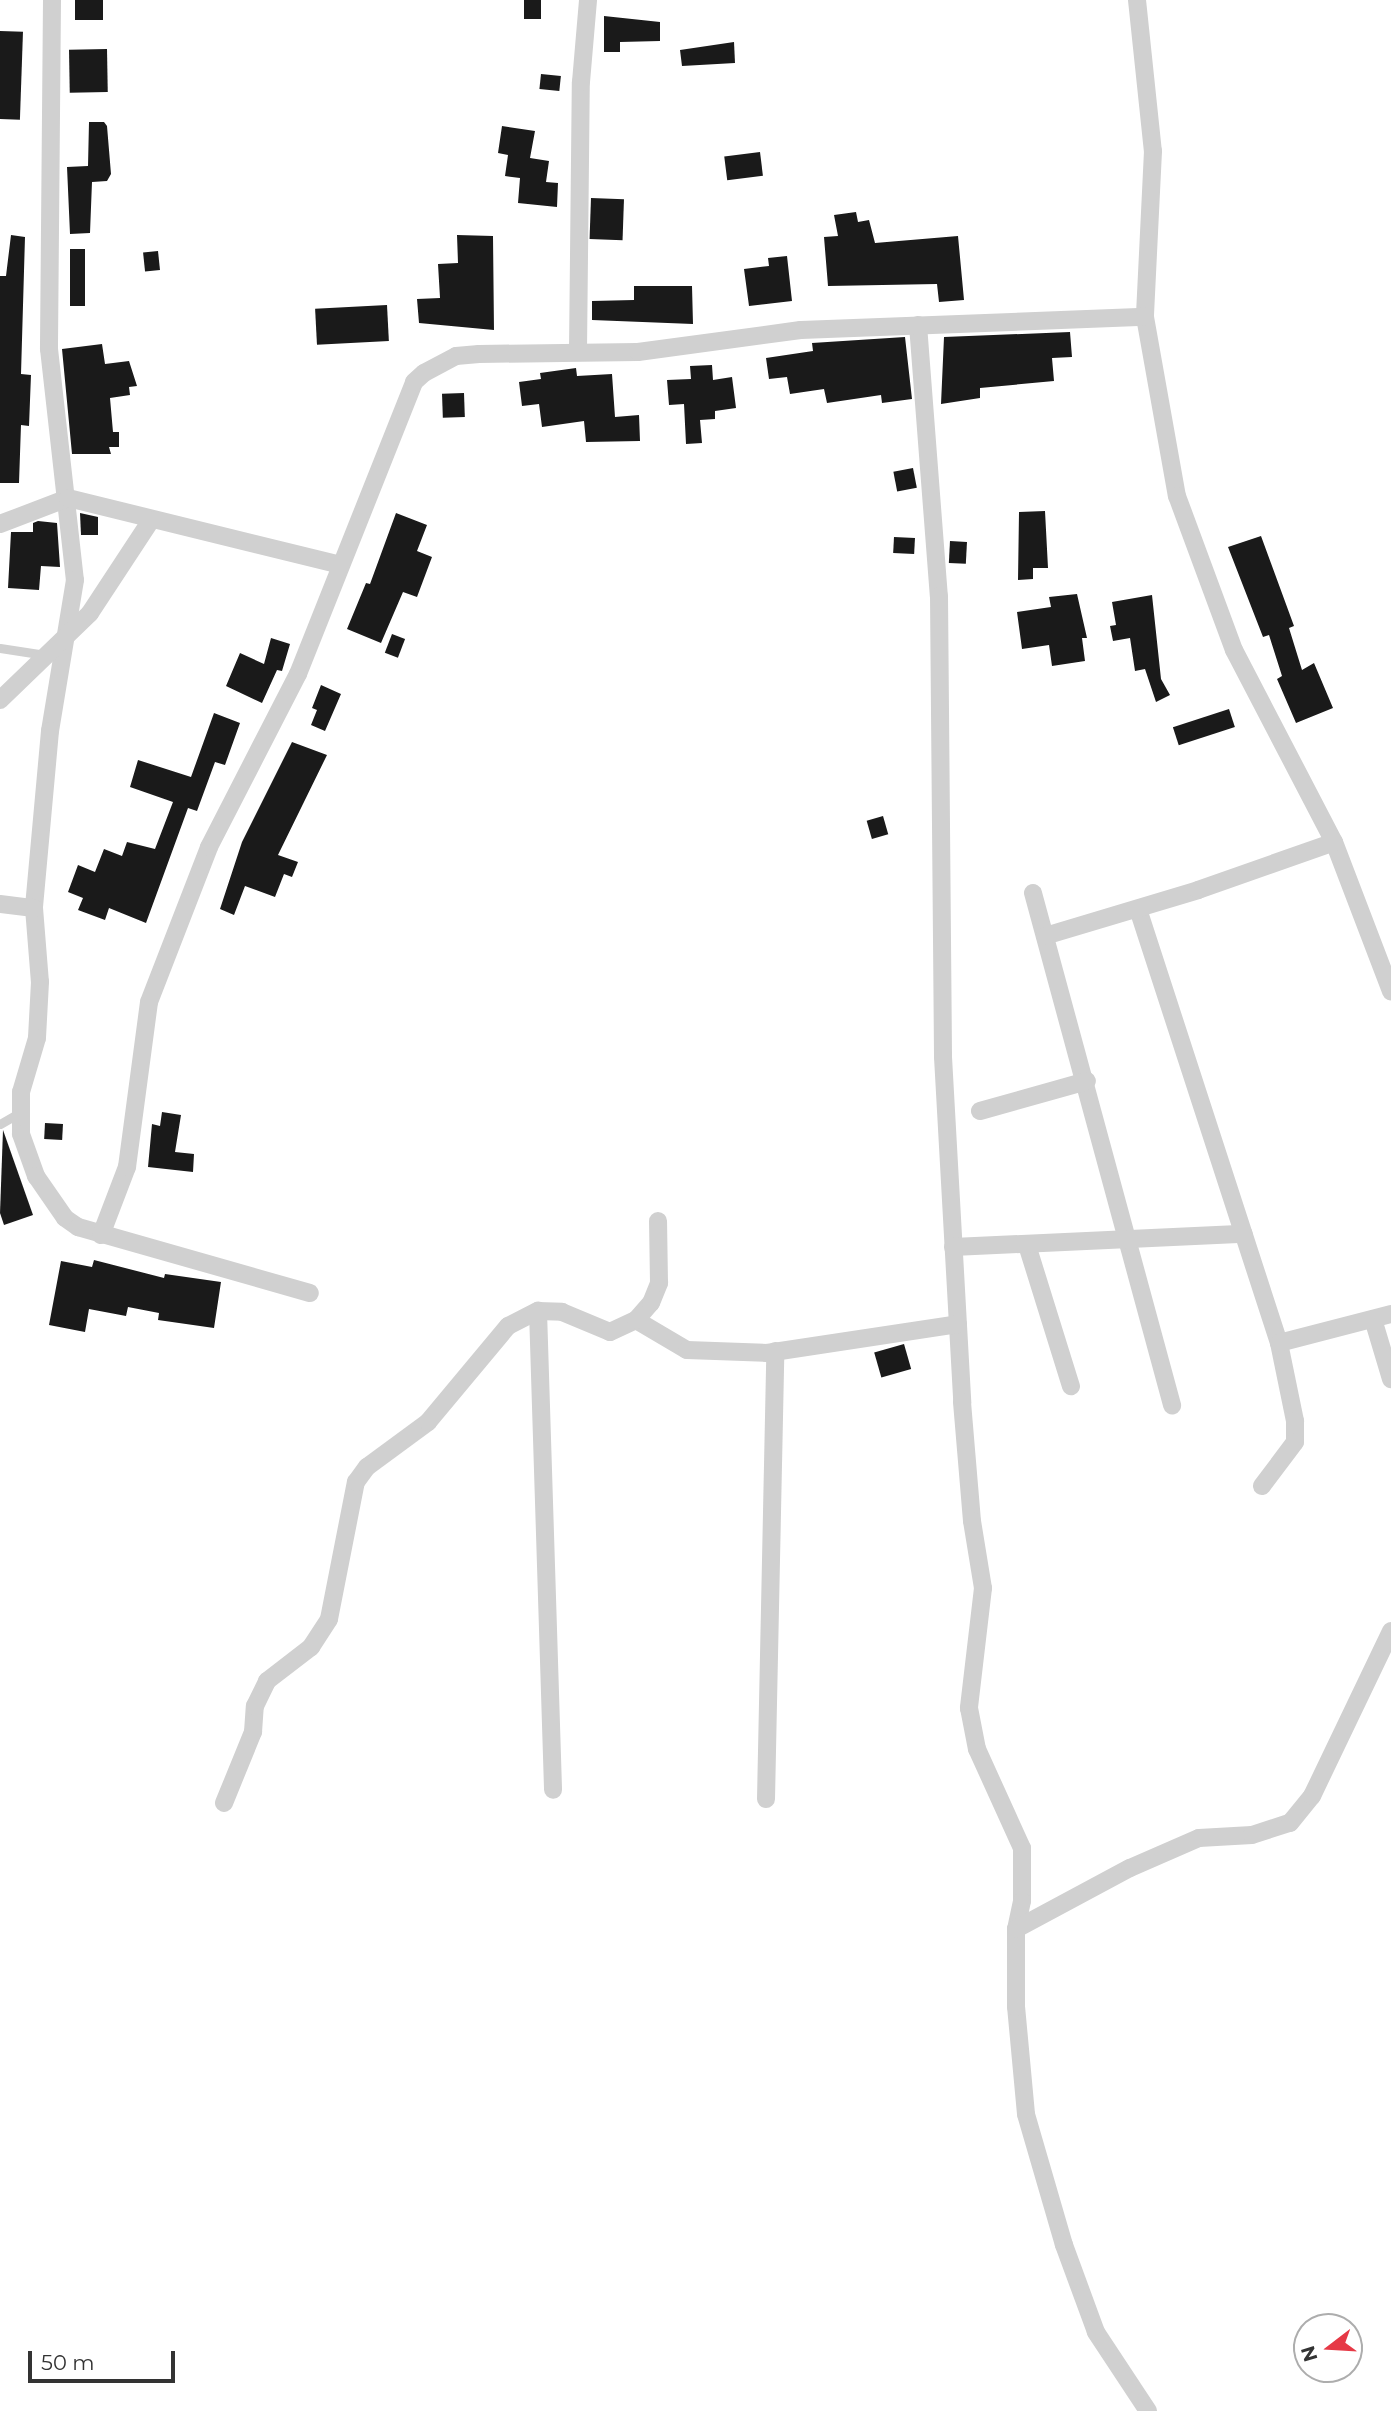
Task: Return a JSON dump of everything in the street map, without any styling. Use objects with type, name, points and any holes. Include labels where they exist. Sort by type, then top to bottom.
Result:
[{"type":"street","points":[[52,0],[50,349],[56,437],[68,498],[75,580],[50,731],[34,908],[40,982],[37,1038],[27,1066],[19,1113],[27,1156],[65,1218],[101,1235],[310,1293]]},
{"type":"street","points":[[578,351],[581,82],[587,0]]},
{"type":"street","points":[[1137,0],[1153,151],[1145,317],[1177,496],[1234,650],[1334,842],[1391,991]]},
{"type":"street","points":[[101,1235],[127,1167],[149,1002],[209,847],[298,674],[414,382],[424,373],[456,356],[578,351],[638,352],[800,330],[1145,317]]},
{"type":"street","points":[[918,325],[939,596],[943,1057],[972,1521],[983,1588],[969,1708],[977,1749],[1022,1848],[1022,1901],[1016,1929],[1016,2007],[1026,2114],[1064,2245],[1096,2332],[1148,2411]]},
{"type":"street","points":[[0,524],[68,498],[341,565]]},
{"type":"street","points":[[0,700],[90,612],[150,520]]},
{"type":"street","points":[[1045,936],[1138,909],[1334,842]]},
{"type":"street","points":[[1033,893],[1087,1081],[1126,1238],[1172,1405]]},
{"type":"street","points":[[0,904],[34,908]]},
{"type":"street","points":[[1138,909],[1279,1343],[1295,1441],[1262,1486]]},
{"type":"street","points":[[980,1111],[1087,1081]]},
{"type":"street","points":[[224,1803],[253,1732],[255,1706],[267,1681],[310,1647],[330,1619],[356,1482],[367,1468],[428,1422],[508,1326],[538,1311],[562,1312],[610,1332],[636,1320],[651,1303],[659,1283],[657,1221]]},
{"type":"street","points":[[953,1247],[1244,1234]]},
{"type":"street","points":[[1027,1245],[1071,1386]]},
{"type":"street","points":[[538,1311],[553,1790]]},
{"type":"street","points":[[1279,1343],[1391,1314]]},
{"type":"street","points":[[1373,1319],[1391,1379]]},
{"type":"street","points":[[636,1320],[653,1334],[687,1350],[775,1351],[958,1324]]},
{"type":"street","points":[[766,1800],[775,1351]]},
{"type":"street","points":[[1016,1929],[1130,1868],[1199,1838],[1252,1835],[1290,1824],[1312,1796],[1391,1631]]},
{"type":"lane","points":[[0,648],[47,655]]},
{"type":"lane","points":[[0,1124],[19,1113]]},
{"type":"building","points":[[75,0],[103,0],[103,20],[75,20]]},
{"type":"building","points":[[524,0],[541,0],[541,19],[524,19]]},
{"type":"building","points":[[604,16],[660,22],[660,41],[620,42],[620,52],[604,52]]},
{"type":"building","points":[[0,31],[23,32],[20,120],[0,119]]},
{"type":"building","points":[[734,42],[735,63],[682,66],[680,50]]},
{"type":"building","points":[[107,49],[108,92],[70,93],[69,50]]},
{"type":"building","points":[[541,74],[561,76],[559,91],[539,89]]},
{"type":"building","points":[[89,122],[104,122],[107,126],[111,174],[107,181],[92,182],[90,233],[70,234],[67,167],[88,166]]},
{"type":"building","points":[[502,126],[535,131],[530,158],[549,161],[546,182],[558,183],[557,207],[518,203],[520,178],[505,176],[508,155],[498,153]]},
{"type":"building","points":[[760,152],[763,176],[727,180],[724,156]]},
{"type":"building","points":[[591,198],[624,199],[623,240],[590,239]]},
{"type":"building","points":[[856,212],[858,222],[869,220],[875,243],[958,236],[964,300],[939,302],[937,284],[828,286],[824,237],[838,236],[834,215]]},
{"type":"building","points":[[11,235],[25,237],[21,374],[31,375],[29,426],[21,425],[19,483],[0,483],[0,276],[6,276]]},
{"type":"building","points":[[457,235],[493,236],[494,330],[419,323],[417,299],[440,298],[438,264],[458,263]]},
{"type":"building","points":[[70,249],[85,249],[85,306],[70,306]]},
{"type":"building","points":[[158,251],[160,270],[145,271],[143,253]]},
{"type":"building","points":[[787,256],[792,301],[749,306],[744,269],[769,266],[768,258]]},
{"type":"building","points":[[634,286],[692,286],[693,324],[592,320],[592,301],[634,300]]},
{"type":"building","points":[[387,305],[389,341],[317,345],[315,309]]},
{"type":"building","points":[[1070,332],[1072,357],[1052,358],[1054,381],[980,388],[980,398],[941,404],[944,337]]},
{"type":"building","points":[[905,337],[912,399],[882,403],[881,395],[827,403],[824,389],[790,394],[787,377],[769,379],[766,358],[813,351],[812,343]]},
{"type":"building","points":[[102,344],[105,364],[129,361],[137,386],[129,387],[130,395],[110,398],[113,432],[119,432],[119,447],[109,447],[111,454],[72,454],[62,349]]},
{"type":"building","points":[[712,365],[713,380],[732,377],[736,408],[715,411],[715,419],[700,420],[702,443],[686,444],[684,404],[669,405],[667,380],[691,379],[690,366]]},
{"type":"building","points":[[576,368],[577,376],[612,374],[615,417],[639,415],[640,441],[586,442],[584,421],[542,427],[539,404],[522,406],[519,382],[541,379],[540,373]]},
{"type":"building","points":[[464,393],[465,417],[443,418],[442,394]]},
{"type":"building","points":[[913,468],[917,488],[897,491],[893,472]]},
{"type":"building","points":[[1045,511],[1048,568],[1033,568],[1033,579],[1018,580],[1019,512]]},
{"type":"building","points":[[80,513],[98,517],[98,535],[81,535]]},
{"type":"building","points":[[396,513],[427,525],[417,551],[432,557],[417,597],[403,592],[381,643],[347,629],[366,583],[370,584]]},
{"type":"building","points":[[33,523],[57,523],[60,567],[41,566],[39,590],[8,588],[11,532],[33,532]]},
{"type":"building","points":[[1261,536],[1294,626],[1289,628],[1302,670],[1314,663],[1333,708],[1296,723],[1277,679],[1282,676],[1269,635],[1263,637],[1228,547]]},
{"type":"building","points":[[894,537],[915,538],[914,554],[893,553]]},
{"type":"building","points":[[950,541],[967,542],[966,564],[949,563]]},
{"type":"building","points":[[1077,594],[1087,638],[1082,638],[1085,661],[1052,666],[1049,645],[1022,649],[1017,612],[1051,607],[1049,597]]},
{"type":"building","points":[[1152,595],[1161,679],[1170,695],[1156,702],[1145,669],[1135,671],[1130,638],[1113,641],[1110,626],[1116,625],[1112,602]]},
{"type":"building","points":[[392,634],[405,639],[398,658],[385,653]]},
{"type":"building","points":[[271,638],[290,644],[282,671],[277,670],[262,703],[226,686],[240,653],[264,664]]},
{"type":"building","points":[[321,685],[341,694],[325,731],[311,725],[317,710],[312,708]]},
{"type":"building","points":[[1229,709],[1235,727],[1179,745],[1173,727]]},
{"type":"building","points":[[214,713],[240,723],[225,765],[215,762],[197,811],[188,808],[146,923],[109,908],[105,920],[78,910],[83,898],[68,892],[78,865],[95,872],[104,849],[122,856],[127,842],[155,849],[173,802],[130,787],[138,760],[191,777]]},
{"type":"building","points":[[292,742],[327,755],[278,855],[298,862],[292,877],[284,874],[275,897],[245,886],[234,915],[220,909],[242,842]]},
{"type":"building","points":[[883,816],[888,834],[872,839],[867,821]]},
{"type":"building","points":[[162,1112],[181,1115],[175,1152],[194,1154],[193,1172],[148,1167],[152,1124],[160,1126]]},
{"type":"building","points":[[45,1123],[63,1124],[62,1140],[44,1139]]},
{"type":"building","points":[[3,1130],[33,1215],[4,1225],[0,1213]]},
{"type":"building","points":[[94,1260],[164,1278],[165,1274],[221,1282],[214,1328],[158,1320],[159,1313],[128,1307],[126,1316],[89,1309],[85,1332],[49,1325],[61,1261],[92,1267]]},
{"type":"building","points":[[904,1344],[911,1369],[881,1378],[874,1353]]}]
